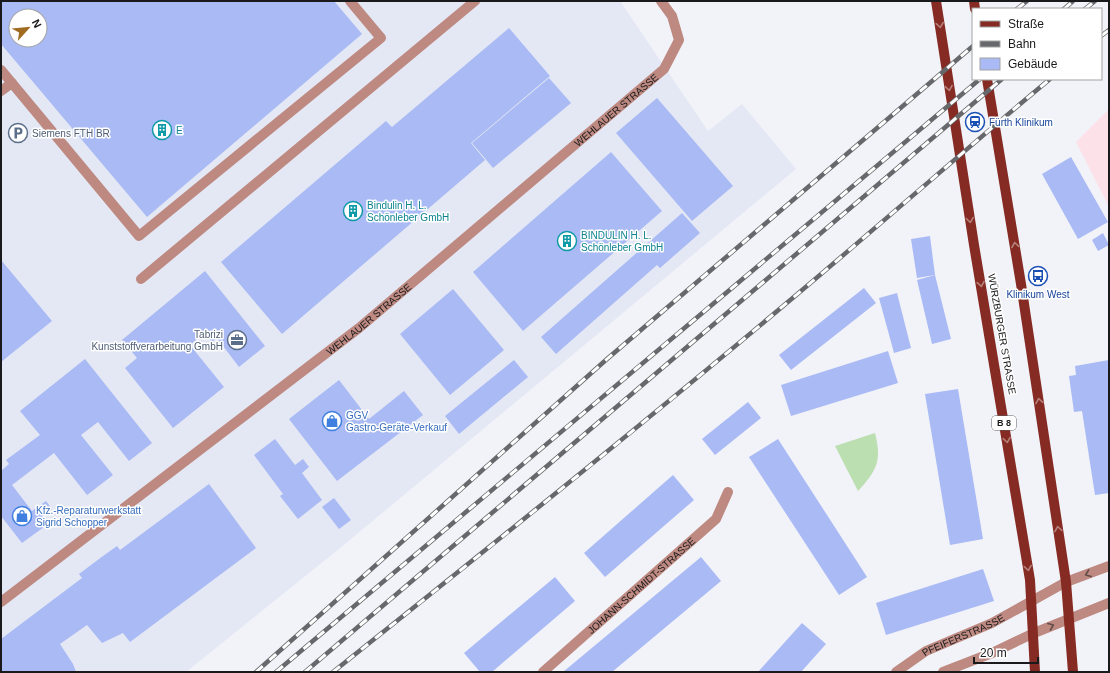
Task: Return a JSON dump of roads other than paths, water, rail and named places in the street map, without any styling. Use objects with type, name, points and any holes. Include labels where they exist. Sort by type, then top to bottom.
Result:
[{"type":"main road","name":"WÜRZBURGER STRASSE","points":[[936,1],[1030,580],[1035,672]]},
{"type":"main road","points":[[987,80],[1021,284],[1066,582],[1073,672]]},
{"type":"street","points":[[1,70],[139,236],[381,38],[350,1]]},
{"type":"street","points":[[141,279],[475,1]]},
{"type":"street","name":"WEHLAUER STRASSE","points":[[1,602],[359,328],[664,69],[679,40],[672,16],[661,1]]},
{"type":"street","points":[[1,91],[12,83]]},
{"type":"street","name":"JOHANN-SCHMIDT-STRASSE","points":[[543,672],[716,519],[728,492]]},
{"type":"street","name":"PFEIFERSTRASSE","points":[[896,672],[926,651],[992,623],[1066,582],[1109,566]]},
{"type":"street","points":[[943,672],[992,653],[1034,633],[1109,603]]},
{"type":"railway","points":[[1018,8],[1027,1]]},
{"type":"railway","points":[[1065,8],[1073,1]]},
{"type":"railway","points":[[1086,8],[1095,1]]},
{"type":"railway","points":[[1102,35],[1109,30]]},
{"type":"railway","points":[[256,672],[607,359],[972,47]]},
{"type":"railway","points":[[276,672],[979,80]]},
{"type":"railway","points":[[305,672],[1001,80]]},
{"type":"railway","points":[[333,672],[627,436],[801,291],[1049,80]]},
{"type":"place","name":"Fürth Klinikum","points":[[975,122]]},
{"type":"place","name":"E","points":[[162,130]]},
{"type":"place","name":"Siemens FTH BR","points":[[18,133]]},
{"type":"place","name":"Bindulin H. L. Schönleber GmbH","points":[[353,211]]},
{"type":"place","name":"BINDULIN H. L. Schönleber GmbH","points":[[567,241]]},
{"type":"place","name":"Klinikum West","points":[[1038,276]]},
{"type":"place","name":"Tabrizi Kunststoffverarbeitung GmbH","points":[[237,340]]},
{"type":"place","name":"GGV Gastro-Geräte-Verkauf","points":[[332,421]]},
{"type":"place","name":"Kfz.-Reparaturwerkstatt Sigrid Schopper","points":[[22,516]]}]
